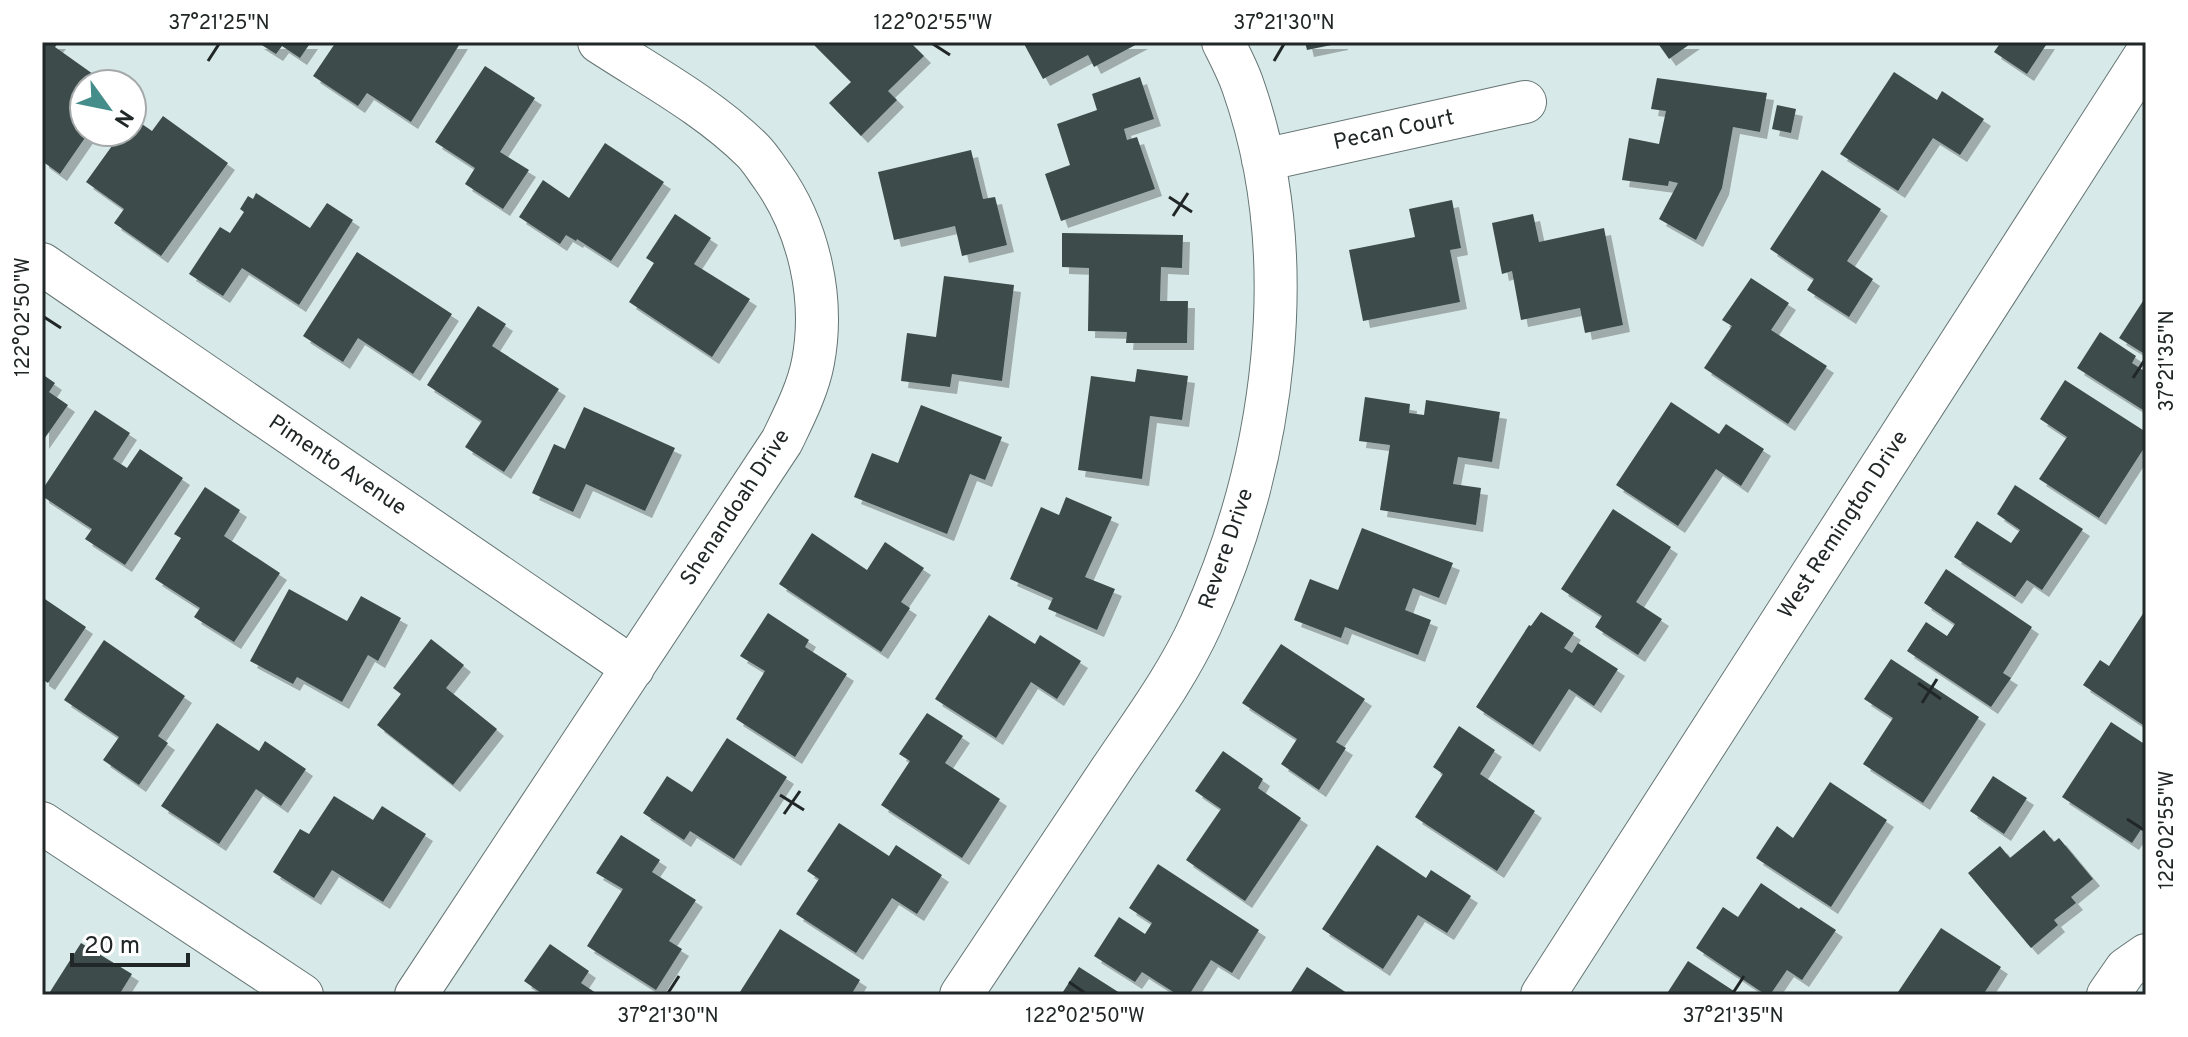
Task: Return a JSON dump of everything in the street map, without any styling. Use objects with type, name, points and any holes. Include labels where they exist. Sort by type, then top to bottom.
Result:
[{"type":"street","name":"Shenandoah Drive","points":[[416,995],[782,441],[800,403],[813,363],[818,323],[814,283],[806,242],[786,196],[755,153],[717,119],[599,42]]},
{"type":"street","name":"Revere Drive","points":[[961,995],[1161,695],[1201,625],[1230,550],[1252,478],[1268,403],[1273,344],[1273,226],[1263,160],[1243,85],[1223,42]]},
{"type":"street","name":"West Remington Drive","points":[[1543,995],[2146,56]]},
{"type":"street","name":"Pecan Court","points":[[1263,160],[1525,102]]},
{"type":"street","name":"Pimento Avenue","points":[[42,264],[633,668]]},
{"type":"street","points":[[42,823],[302,995]]},
{"type":"street","points":[[2108,995],[2126,969],[2146,955]]},
{"type":"building","points":[[42,42],[59,42],[55,47],[85,68],[68,68],[68,148],[78,148],[60,174],[42,161]]},
{"type":"building","points":[[257,42],[311,42],[300,58],[282,46],[276,54]]},
{"type":"building","points":[[336,42],[461,42],[411,122],[367,93],[358,106],[313,76]]},
{"type":"building","points":[[811,42],[910,42],[924,56],[888,91],[897,100],[861,136],[829,103],[851,82]]},
{"type":"building","points":[[1023,42],[1141,42],[1094,67],[1088,55],[1043,79]]},
{"type":"building","points":[[1305,42],[1341,42],[1341,43],[1307,50]]},
{"type":"building","points":[[1657,42],[1693,42],[1669,59]]},
{"type":"building","points":[[2001,42],[2048,42],[2027,74],[1994,52]]},
{"type":"building","points":[[485,66],[535,98],[500,152],[529,170],[503,209],[465,184],[475,168],[435,142]]},
{"type":"building","points":[[1894,72],[1937,100],[1942,91],[1984,119],[1960,155],[1933,138],[1898,191],[1840,154]]},
{"type":"building","points":[[1140,77],[1154,119],[1124,129],[1127,140],[1137,137],[1155,189],[1061,221],[1045,174],[1070,165],[1057,124],[1097,110],[1092,94]]},
{"type":"building","points":[[1657,78],[1767,93],[1760,132],[1733,127],[1722,188],[1696,240],[1659,219],[1678,183],[1669,181],[1668,186],[1622,180],[1629,138],[1659,144],[1666,111],[1651,109]]},
{"type":"building","points":[[1777,105],[1796,109],[1791,133],[1772,129]]},
{"type":"building","points":[[163,116],[228,163],[161,256],[114,223],[124,209],[86,182],[110,148],[148,148],[148,128],[152,131]]},
{"type":"building","points":[[605,143],[664,182],[611,261],[566,235],[560,244],[519,217],[543,180],[569,198]]},
{"type":"building","points":[[971,150],[983,199],[995,197],[1007,245],[962,256],[955,226],[894,240],[878,172]]},
{"type":"building","points":[[1822,170],[1881,209],[1847,261],[1873,279],[1849,317],[1807,290],[1814,279],[1770,249]]},
{"type":"building","points":[[256,193],[310,228],[327,203],[353,220],[299,305],[242,268],[223,296],[189,274],[220,227],[230,233],[244,212],[240,209],[248,196],[253,199]]},
{"type":"building","points":[[1452,200],[1461,248],[1450,250],[1460,302],[1363,321],[1349,250],[1415,237],[1409,209]]},
{"type":"building","points":[[675,214],[711,238],[694,264],[750,299],[712,357],[629,302],[654,263],[646,258]]},
{"type":"building","points":[[1533,214],[1539,242],[1604,228],[1623,325],[1585,333],[1580,308],[1521,320],[1512,271],[1502,274],[1492,223]]},
{"type":"building","points":[[1062,233],[1183,235],[1182,268],[1161,267],[1160,301],[1188,301],[1187,343],[1126,343],[1127,332],[1088,331],[1089,268],[1062,267]]},
{"type":"building","points":[[357,252],[452,314],[413,374],[358,338],[343,362],[303,336]]},
{"type":"building","points":[[944,276],[1014,285],[1002,381],[952,374],[950,387],[901,381],[907,333],[936,337]]},
{"type":"building","points":[[1751,278],[1789,303],[1771,330],[1827,366],[1788,424],[1704,368],[1732,326],[1722,320]]},
{"type":"building","points":[[2143,301],[2146,303],[2146,348],[2143,353],[2119,338]]},
{"type":"building","points":[[478,306],[506,324],[492,346],[559,389],[504,472],[465,447],[482,421],[427,385]]},
{"type":"building","points":[[2100,332],[2136,356],[2132,363],[2146,372],[2146,412],[2077,368]]},
{"type":"building","points":[[1137,369],[1188,376],[1182,420],[1150,416],[1142,479],[1078,470],[1091,376],[1135,382]]},
{"type":"building","points":[[42,374],[55,383],[49,392],[68,405],[42,442]]},
{"type":"building","points":[[2065,380],[2146,432],[2146,445],[2099,518],[2039,479],[2067,437],[2040,419]]},
{"type":"building","points":[[1365,397],[1410,404],[1409,413],[1424,415],[1426,400],[1500,412],[1492,462],[1458,457],[1453,484],[1481,488],[1476,525],[1380,510],[1390,445],[1359,441]]},
{"type":"building","points":[[1671,402],[1719,434],[1726,424],[1764,449],[1741,486],[1716,469],[1678,526],[1616,485]]},
{"type":"building","points":[[921,405],[1002,437],[985,480],[970,474],[947,534],[854,497],[872,453],[898,463]]},
{"type":"building","points":[[584,407],[675,448],[645,511],[586,484],[573,512],[532,493],[554,444],[565,449]]},
{"type":"building","points":[[95,410],[130,433],[113,459],[127,468],[140,449],[183,478],[125,565],[85,539],[92,529],[42,496],[42,490]]},
{"type":"building","points":[[2015,485],[2083,529],[2042,590],[2027,580],[2015,597],[1954,557],[1977,521],[2011,543],[2020,530],[1997,514]]},
{"type":"building","points":[[205,487],[240,510],[224,536],[280,573],[234,642],[194,617],[200,608],[155,579],[181,538],[174,534]]},
{"type":"building","points":[[1066,497],[1112,517],[1085,577],[1115,589],[1097,630],[1048,609],[1053,598],[1010,579],[1041,507],[1059,515]]},
{"type":"building","points":[[1613,509],[1671,547],[1636,602],[1662,619],[1638,655],[1595,627],[1602,616],[1561,589]]},
{"type":"building","points":[[1362,528],[1453,563],[1439,598],[1413,588],[1405,610],[1431,620],[1418,655],[1345,627],[1341,638],[1294,620],[1310,579],[1338,590]]},
{"type":"building","points":[[812,533],[867,570],[885,542],[924,568],[901,602],[910,608],[881,652],[779,584]]},
{"type":"building","points":[[1946,569],[2032,627],[2003,673],[2011,678],[1991,707],[1907,651],[1926,622],[1947,636],[1955,624],[1924,603]]},
{"type":"building","points":[[289,589],[347,621],[361,596],[401,618],[378,661],[368,655],[342,702],[297,677],[293,684],[250,661]]},
{"type":"building","points":[[42,597],[86,627],[48,683],[42,679]]},
{"type":"building","points":[[2146,609],[2146,727],[2083,685],[2100,660],[2109,666]]},
{"type":"building","points":[[1541,612],[1574,633],[1564,648],[1572,653],[1578,643],[1618,669],[1594,706],[1569,689],[1533,745],[1476,707],[1529,625]]},
{"type":"building","points":[[768,613],[809,640],[805,647],[847,674],[795,757],[736,719],[765,671],[740,656]]},
{"type":"building","points":[[989,615],[1035,644],[1040,635],[1081,661],[1057,699],[1031,682],[996,738],[935,699]]},
{"type":"building","points":[[431,639],[464,665],[446,688],[497,729],[453,785],[377,725],[401,694],[393,688]]},
{"type":"building","points":[[104,640],[185,696],[158,736],[168,743],[139,785],[103,760],[119,737],[64,700]]},
{"type":"building","points":[[1281,644],[1365,699],[1336,742],[1346,748],[1319,790],[1281,764],[1297,739],[1242,703]]},
{"type":"building","points":[[1891,659],[1979,717],[1923,803],[1863,764],[1893,718],[1864,699]]},
{"type":"building","points":[[927,713],[963,736],[945,763],[1000,799],[962,858],[881,805],[910,761],[899,754]]},
{"type":"building","points":[[2111,722],[2146,745],[2146,822],[2132,843],[2062,797]]},
{"type":"building","points":[[217,723],[259,751],[265,741],[306,769],[281,806],[256,789],[219,844],[161,806]]},
{"type":"building","points":[[1459,726],[1495,750],[1480,774],[1535,811],[1497,871],[1415,817],[1443,774],[1433,767]]},
{"type":"building","points":[[727,738],[787,777],[734,859],[690,831],[684,840],[643,813],[667,776],[692,792]]},
{"type":"building","points":[[1223,751],[1263,779],[1258,788],[1301,818],[1245,901],[1186,860],[1221,809],[1195,791]]},
{"type":"building","points":[[1993,776],[2027,798],[2004,834],[1970,811]]},
{"type":"building","points":[[1830,782],[1887,820],[1831,907],[1756,858],[1777,826],[1793,838]]},
{"type":"building","points":[[334,796],[373,820],[382,806],[426,834],[383,902],[332,870],[314,898],[273,872],[300,829],[309,834]]},
{"type":"building","points":[[839,823],[889,856],[896,845],[942,875],[917,914],[892,898],[856,953],[796,914],[819,879],[807,871]]},
{"type":"building","points":[[2044,830],[2054,842],[2059,838],[2093,879],[2071,897],[2076,903],[2054,920],[2058,925],[2031,948],[1968,873],[2000,846],[2010,858]]},
{"type":"building","points":[[621,835],[660,860],[652,872],[696,900],[669,941],[682,949],[656,990],[587,946],[623,889],[596,873]]},
{"type":"building","points":[[1377,845],[1426,878],[1431,870],[1471,896],[1447,933],[1418,915],[1383,969],[1322,929]]},
{"type":"building","points":[[1158,864],[1259,930],[1232,973],[1211,960],[1189,995],[1178,995],[1142,972],[1135,982],[1094,956],[1119,917],[1145,934],[1152,923],[1129,908]]},
{"type":"building","points":[[1761,883],[1836,930],[1802,980],[1787,970],[1770,995],[1696,948],[1723,907],[1738,917]]},
{"type":"building","points":[[1941,928],[2001,967],[1983,995],[1896,995]]},
{"type":"building","points":[[780,929],[860,980],[851,995],[738,995]]},
{"type":"building","points":[[81,943],[132,974],[119,995],[48,995]]},
{"type":"building","points":[[550,944],[589,971],[581,983],[599,995],[544,995],[524,981]]},
{"type":"building","points":[[1688,961],[1740,995],[1666,995]]},
{"type":"building","points":[[1079,967],[1123,995],[1061,995]]},
{"type":"building","points":[[1307,967],[1350,995],[1289,995]]}]
